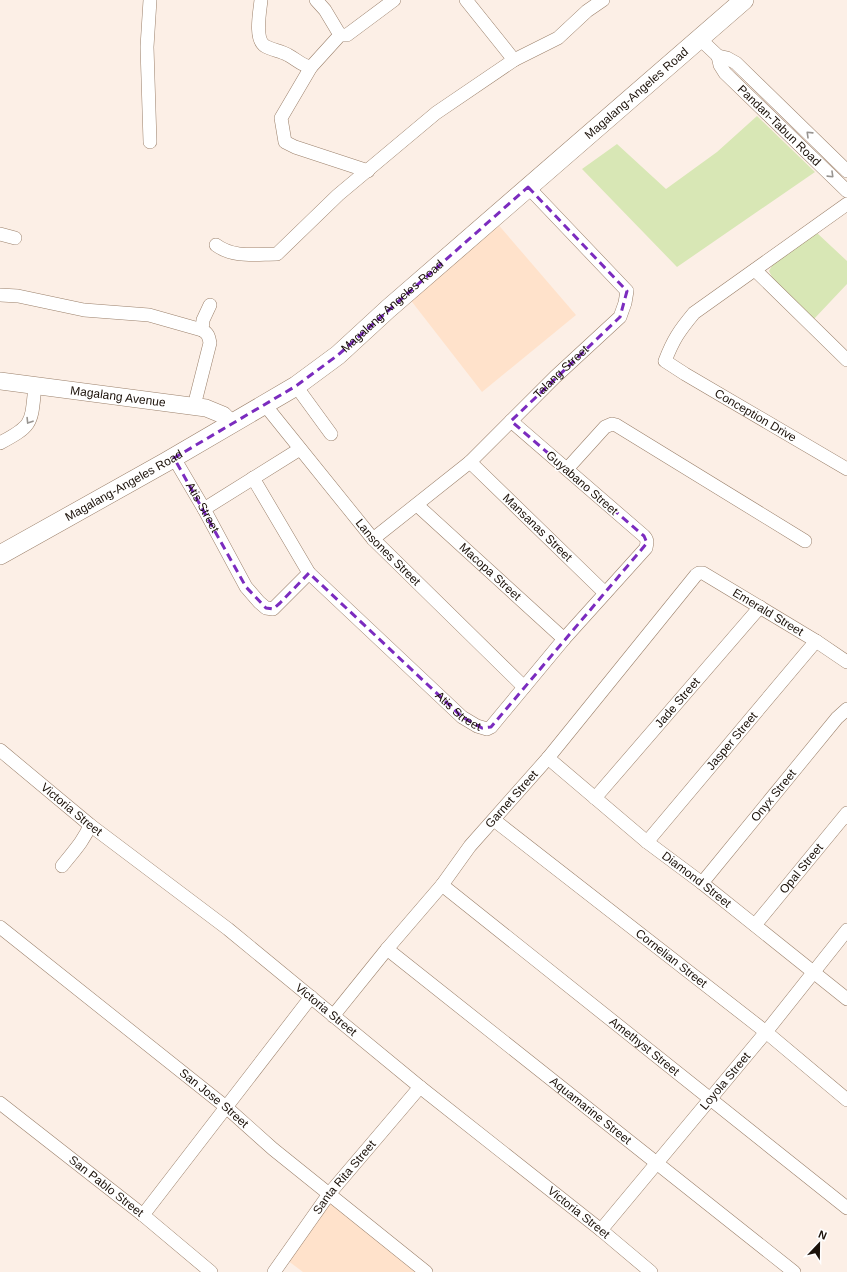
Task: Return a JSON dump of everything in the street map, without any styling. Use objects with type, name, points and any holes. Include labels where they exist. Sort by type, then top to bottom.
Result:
[{"type":"main road","name":"Magalang-Angeles Road","points":[[0,555],[174,458],[265,405],[296,386],[338,355],[393,304],[744,0]]},
{"type":"street","points":[[150,0],[147,47],[150,142]]},
{"type":"street","points":[[261,0],[259,26],[260,42],[265,46],[288,55],[306,66],[311,66]]},
{"type":"street","points":[[316,0],[325,10],[340,35]]},
{"type":"street","points":[[368,171],[295,147],[285,142],[281,118],[311,66],[340,35],[347,35],[394,0]]},
{"type":"street","points":[[466,0],[514,60]]},
{"type":"street","points":[[216,245],[233,253],[277,254],[338,195],[436,113],[514,60],[558,38],[587,11],[603,0]]},
{"type":"street","name":"Pandan-Tabun Road","points":[[700,39],[718,56],[727,58],[736,63],[847,171]]},
{"type":"street","name":"Pandan-Tabun Road","points":[[718,56],[720,65],[725,73],[847,191]]},
{"type":"street","name":"Talang Street","points":[[373,539],[470,462],[555,377],[620,317],[627,291],[528,187]]},
{"type":"street","points":[[847,204],[756,270],[847,360]]},
{"type":"street","points":[[0,234],[15,238]]},
{"type":"street","name":"Conception Drive","points":[[756,270],[694,313],[673,341],[665,361],[847,469]]},
{"type":"street","points":[[0,295],[18,296],[84,310],[149,315],[206,332],[210,343],[194,406]]},
{"type":"street","points":[[202,330],[210,305]]},
{"type":"street","name":"Magalang Avenue","points":[[0,382],[194,406],[216,411],[223,415],[232,424]]},
{"type":"street","points":[[0,443],[21,431],[28,424],[32,416],[35,386]]},
{"type":"street","points":[[296,386],[331,434]]},
{"type":"street","name":"Lansones Street","points":[[265,405],[373,539],[524,687]]},
{"type":"street","name":"Guyabano Street","points":[[511,421],[647,538],[646,548]]},
{"type":"street","points":[[567,469],[605,427],[616,424],[805,541]]},
{"type":"street","points":[[204,509],[300,449]]},
{"type":"street","name":"Atis Street","points":[[174,458],[204,509],[246,587],[266,608],[273,609],[309,573]]},
{"type":"street","name":"Mansanas Street","points":[[470,462],[605,593]]},
{"type":"street","name":"Atis Street","points":[[253,478],[309,573],[462,717],[477,726],[486,729],[491,727],[564,639],[646,548]]},
{"type":"street","name":"Macopa Street","points":[[417,505],[564,639]]},
{"type":"street","name":"Emerald Street","points":[[689,584],[696,575],[699,573],[703,574],[816,641],[847,662]]},
{"type":"street","name":"Garnet Street","points":[[334,1016],[386,949],[442,885],[470,846],[548,758],[689,584]]},
{"type":"street","name":"Jade Street","points":[[595,798],[760,607]]},
{"type":"street","name":"Jasper Street","points":[[647,842],[816,641]]},
{"type":"street","name":"Onyx Street","points":[[702,883],[837,718],[847,709]]},
{"type":"street","name":"Victoria Street","points":[[0,750],[90,825],[228,929],[420,1087],[601,1230],[651,1272]]},
{"type":"street","name":"Diamond Street","points":[[548,758],[647,842],[755,924],[847,999]]},
{"type":"street","name":"Opal Street","points":[[755,924],[847,813]]},
{"type":"street","name":"Cornelian Street","points":[[494,820],[766,1032],[847,1100]]},
{"type":"street","points":[[62,866],[86,836],[90,825]]},
{"type":"street","name":"Amethyst Street","points":[[442,885],[847,1208]]},
{"type":"street","name":"San Jose Street","points":[[0,927],[226,1107],[273,1149],[426,1272]]},
{"type":"street","name":"Loyola Street","points":[[601,1230],[766,1032],[847,930]]},
{"type":"street","name":"Aquamarine Street","points":[[386,949],[794,1272]]},
{"type":"street","points":[[144,1215],[311,997]]},
{"type":"street","name":"Santa Rita Street","points":[[274,1272],[329,1194],[420,1087]]},
{"type":"street","name":"San Pablo Street","points":[[0,1103],[144,1215],[210,1272]]},
{"type":"highlighted area","points":[[528,187],[627,291],[620,317],[511,421],[644,536],[647,543],[491,727],[482,728],[462,717],[309,573],[273,609],[266,608],[246,587],[174,458],[296,386],[338,355]]},
{"type":"shaded area","points":[[496,222],[576,315],[482,392],[409,298]]},
{"type":"shaded area","points":[[330,1203],[419,1272],[303,1272],[287,1260]]},
{"type":"green space","points":[[757,116],[815,172],[677,267],[582,169],[617,144],[666,189],[717,152]]},
{"type":"green space","points":[[817,233],[847,261],[847,284],[814,319],[774,281],[769,271],[773,264]]}]
